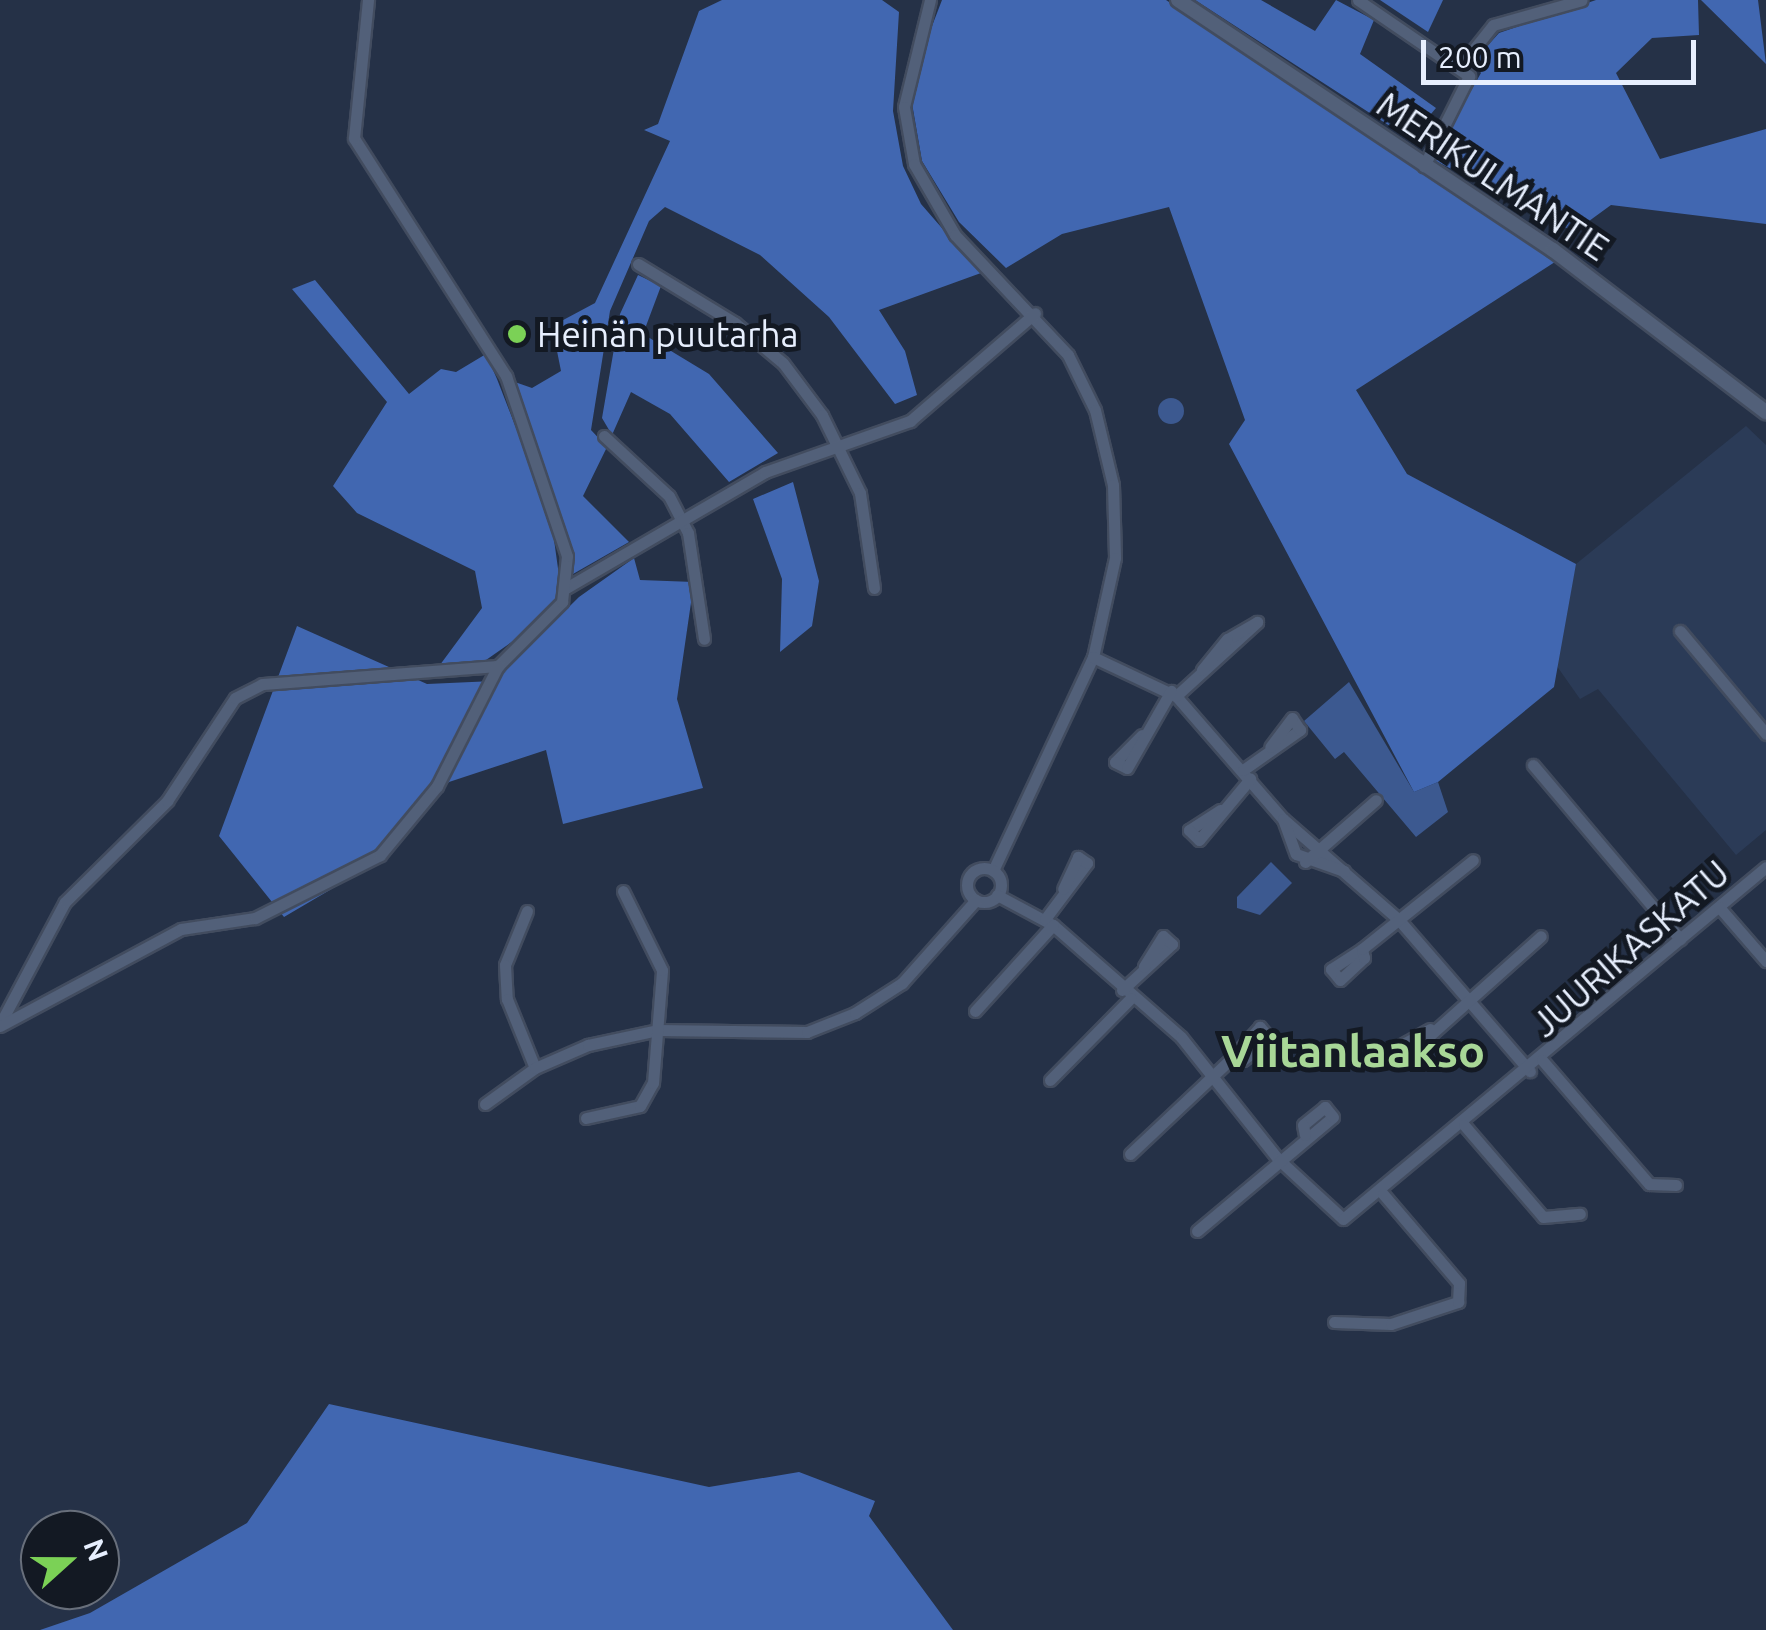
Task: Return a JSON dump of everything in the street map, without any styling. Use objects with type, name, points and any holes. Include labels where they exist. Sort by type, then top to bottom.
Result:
[{"type":"street","points":[[0,1025],[182,928],[255,918],[380,855],[438,786],[498,666],[550,622],[566,588],[568,556],[506,376],[354,138],[368,0]]},
{"type":"street","points":[[930,0],[904,107],[914,164],[955,235],[1035,313],[1083,380],[1113,485],[1115,558],[1092,657],[993,870],[997,895]]},
{"type":"street","name":"MERIKULMANTIE","points":[[1178,0],[1553,250],[1766,412]]},
{"type":"street","points":[[1358,0],[1462,64],[1468,89],[1424,166]]},
{"type":"street","points":[[1462,64],[1492,25],[1582,0]]},
{"type":"street","points":[[638,264],[784,363],[838,442],[860,493],[874,588]]},
{"type":"street","points":[[566,588],[680,518],[838,442],[910,420],[1035,313]]},
{"type":"street","points":[[604,436],[680,518],[702,581],[704,639]]},
{"type":"street","points":[[1680,631],[1766,734]]},
{"type":"street","points":[[1142,736],[1174,694],[1230,644]]},
{"type":"street","points":[[1092,657],[1174,694],[1284,819],[1398,920],[1530,1071]]},
{"type":"street","points":[[0,1025],[65,902],[168,801],[235,698],[262,684],[498,666]]},
{"type":"street","points":[[1220,810],[1270,747]]},
{"type":"street","points":[[1533,765],[1680,940]]},
{"type":"street","points":[[1306,862],[1317,847],[1376,800]]},
{"type":"street","points":[[1284,819],[1306,862],[1344,871]]},
{"type":"street","points":[[1362,949],[1473,860]]},
{"type":"street","name":"JUURIKASKATU","points":[[1278,1159],[1328,1214],[1343,1219],[1383,1194],[1766,867]]},
{"type":"street","points":[[976,900],[969,876],[993,870]]},
{"type":"street","points":[[975,1011],[1049,922],[1064,889]]},
{"type":"street","points":[[586,1118],[648,1098],[662,970],[623,892]]},
{"type":"street","points":[[485,1104],[534,1068],[658,1030],[762,1036],[855,1014],[902,983],[976,900],[997,895],[1049,922],[1127,994],[1181,1037],[1278,1159]]},
{"type":"street","points":[[1719,907],[1766,961]]},
{"type":"street","points":[[527,911],[505,965],[507,999],[534,1068]]},
{"type":"street","points":[[1430,1029],[1541,936]]},
{"type":"street","points":[[1050,1080],[1127,994],[1144,966]]},
{"type":"street","points":[[1130,1154],[1233,1057]]},
{"type":"street","points":[[1542,1060],[1649,1184],[1676,1185]]},
{"type":"street","points":[[1464,1125],[1543,1217],[1580,1214]]},
{"type":"street","points":[[1198,1231],[1305,1135]]},
{"type":"street","points":[[1334,1322],[1391,1324],[1458,1302],[1459,1283],[1383,1194]]},
{"type":"shaded area","points":[[722,0],[882,0],[899,12],[893,111],[903,166],[921,204],[981,273],[879,310],[905,351],[917,395],[895,404],[829,317],[760,255],[665,207],[649,221],[610,311],[591,430],[607,447],[583,496],[629,542],[573,574],[512,381],[532,388],[561,371],[552,326],[595,303],[670,141],[644,130],[658,124],[699,11]]},
{"type":"shaded area","points":[[942,0],[1166,0],[1558,260],[1356,390],[1407,474],[1576,564],[1554,687],[1438,782],[1414,792],[1229,444],[1245,420],[1169,207],[1062,234],[1006,268],[959,222],[922,161],[909,86]]},
{"type":"shaded area","points":[[1195,0],[1261,0],[1315,31],[1336,0],[1374,20],[1360,54],[1436,108],[1410,139]]},
{"type":"shaded area","points":[[1380,0],[1443,0],[1428,32]]},
{"type":"shaded area","points":[[1596,0],[1698,0],[1699,35],[1652,38],[1616,73],[1660,159],[1766,129],[1766,224],[1611,205],[1574,232],[1432,159],[1481,73],[1473,62],[1499,33]]},
{"type":"shaded area","points":[[1701,0],[1758,0],[1766,64],[1764,62]]},
{"type":"shaded area","points":[[638,275],[661,286],[643,334],[709,374],[778,453],[729,482],[670,414],[631,392],[612,435],[602,418],[620,314]]},
{"type":"shaded area","points":[[315,280],[409,394],[441,369],[456,372],[486,354],[497,379],[551,518],[561,590],[546,618],[476,667],[434,673],[482,608],[475,571],[357,513],[333,486],[387,402],[292,289]]},
{"type":"shaded area","points":[[1171,398],[1180,402],[1184,411],[1180,420],[1171,424],[1162,420],[1158,411],[1162,402]]},
{"type":"shaded area","points":[[1746,426],[1766,445],[1766,830],[1736,855],[1598,689],[1580,699],[1554,662],[1576,564]]},
{"type":"shaded area","points":[[793,482],[819,581],[812,626],[780,652],[782,579],[753,499]]},
{"type":"shaded area","points":[[634,558],[640,580],[694,582],[677,699],[703,788],[563,824],[546,750],[449,782],[374,864],[284,917],[219,836],[297,626],[427,684],[494,681],[579,597]]},
{"type":"shaded area","points":[[1349,682],[1414,792],[1438,782],[1448,812],[1416,837],[1344,752],[1335,759],[1304,721]]},
{"type":"shaded area","points":[[1271,862],[1292,883],[1260,915],[1237,908],[1237,897]]},
{"type":"shaded area","points":[[329,1404],[709,1487],[799,1472],[875,1501],[869,1516],[953,1630],[40,1630],[95,1610],[120,1610],[120,1596],[247,1523]]},
{"type":"place","name":"Heinän puutarha","points":[[517,334]]},
{"type":"district","name":"Viitanlaakso","points":[[1353,1051]]}]
